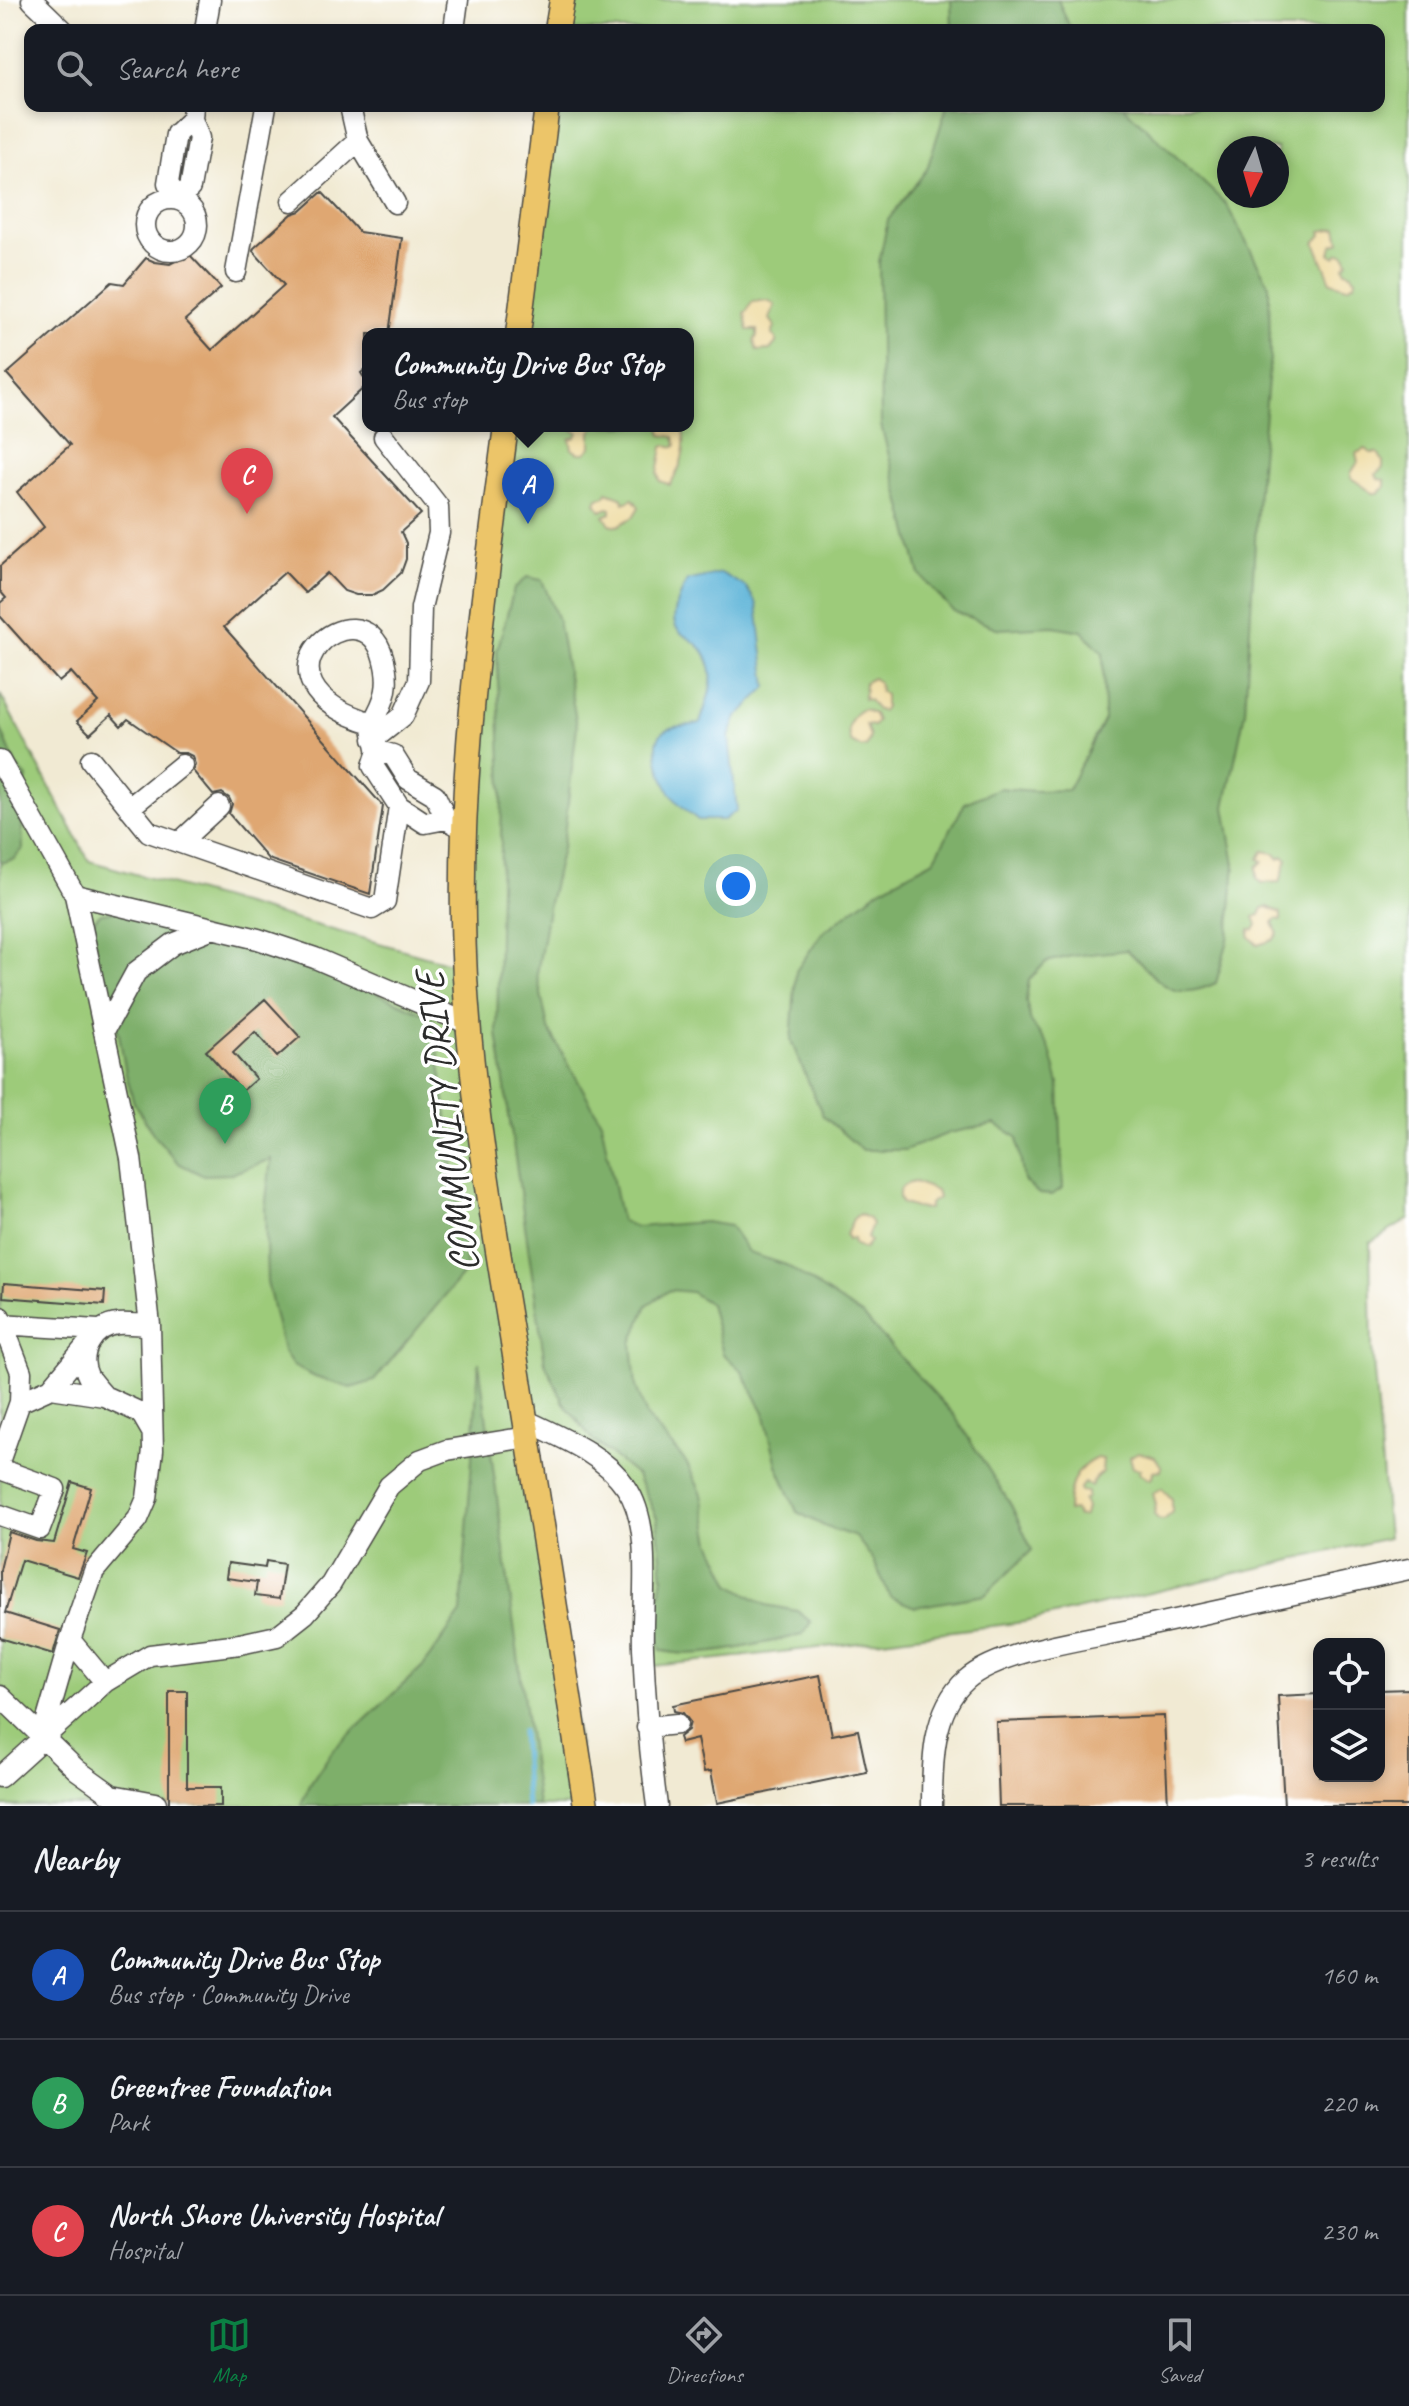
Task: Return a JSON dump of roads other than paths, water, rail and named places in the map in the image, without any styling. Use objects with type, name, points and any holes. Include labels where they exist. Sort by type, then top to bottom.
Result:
[{"type":"main road","points":[[558,24],[562,0]]},
{"type":"main road","points":[[519,328],[546,112]]},
{"type":"main road","name":"COMMUNITY DRIVE","points":[[505,432],[472,716],[455,824],[469,1024],[485,1169],[586,1806]]},
{"type":"street","points":[[32,0],[57,24]]},
{"type":"street","points":[[206,24],[210,0]]},
{"type":"street","points":[[455,24],[458,0]]},
{"type":"street","points":[[236,272],[265,112]]},
{"type":"street","points":[[351,112],[358,141],[395,203]]},
{"type":"street","points":[[177,198],[168,183],[176,134],[193,113]]},
{"type":"street","points":[[292,201],[358,141]]},
{"type":"street","points":[[375,738],[403,716],[419,681],[421,608],[439,533],[438,506],[384,437]]},
{"type":"street","points":[[455,824],[425,823],[399,806],[373,766],[375,738],[386,685],[383,655],[374,640],[359,629],[342,629],[316,646],[308,664],[310,682],[324,699],[353,717],[375,738],[393,755],[408,779],[435,795],[455,824]]},
{"type":"street","points":[[91,760],[149,832],[372,909],[385,901],[399,806]]},
{"type":"street","points":[[0,761],[75,895],[131,1158],[150,1325],[151,1466],[143,1509],[94,1571],[42,1737]]},
{"type":"street","points":[[129,808],[182,765]]},
{"type":"street","points":[[180,842],[219,806]]},
{"type":"street","points":[[75,895],[213,928],[315,958],[469,1024]]},
{"type":"street","points":[[104,1031],[136,972],[173,944],[213,928]]},
{"type":"street","points":[[1,1322],[93,1337]]},
{"type":"street","points":[[0,1459],[20,1402],[21,1372],[1,1322]]},
{"type":"street","points":[[20,1402],[51,1388],[93,1337],[116,1323],[150,1325]]},
{"type":"street","points":[[93,1337],[84,1362],[88,1377],[104,1396]]},
{"type":"street","points":[[51,1388],[104,1396],[141,1413],[152,1432]]},
{"type":"street","points":[[0,1777],[105,1682],[150,1655],[240,1644],[277,1636],[305,1614],[331,1584],[389,1486],[420,1460],[527,1429],[578,1446],[601,1462],[625,1485],[636,1506],[642,1539],[642,1646],[647,1727],[657,1806]]},
{"type":"street","points":[[0,1469],[55,1489],[40,1529],[0,1515]]},
{"type":"street","points":[[932,1806],[932,1777],[939,1725],[947,1703],[965,1680],[987,1665],[1068,1644],[1409,1569]]},
{"type":"street","points":[[70,1640],[105,1682]]},
{"type":"street","points":[[0,1696],[77,1770],[116,1800],[156,1803]]},
{"type":"street","points":[[647,1727],[677,1724]]},
{"type":"water","points":[[721,573],[746,587],[757,604],[767,687],[737,717],[729,737],[737,810],[724,820],[698,820],[670,792],[659,765],[657,746],[667,729],[700,723],[709,693],[711,670],[703,651],[680,632],[674,617],[687,581]]},
{"type":"waterway","points":[[522,1731],[527,1806]]},
{"type":"place","name":"North Shore University Hospital","points":[[247,514]]},
{"type":"place","name":"Community Drive Bus Stop","points":[[528,524]]},
{"type":"place","name":"Greentree Foundation","points":[[225,1144]]}]
